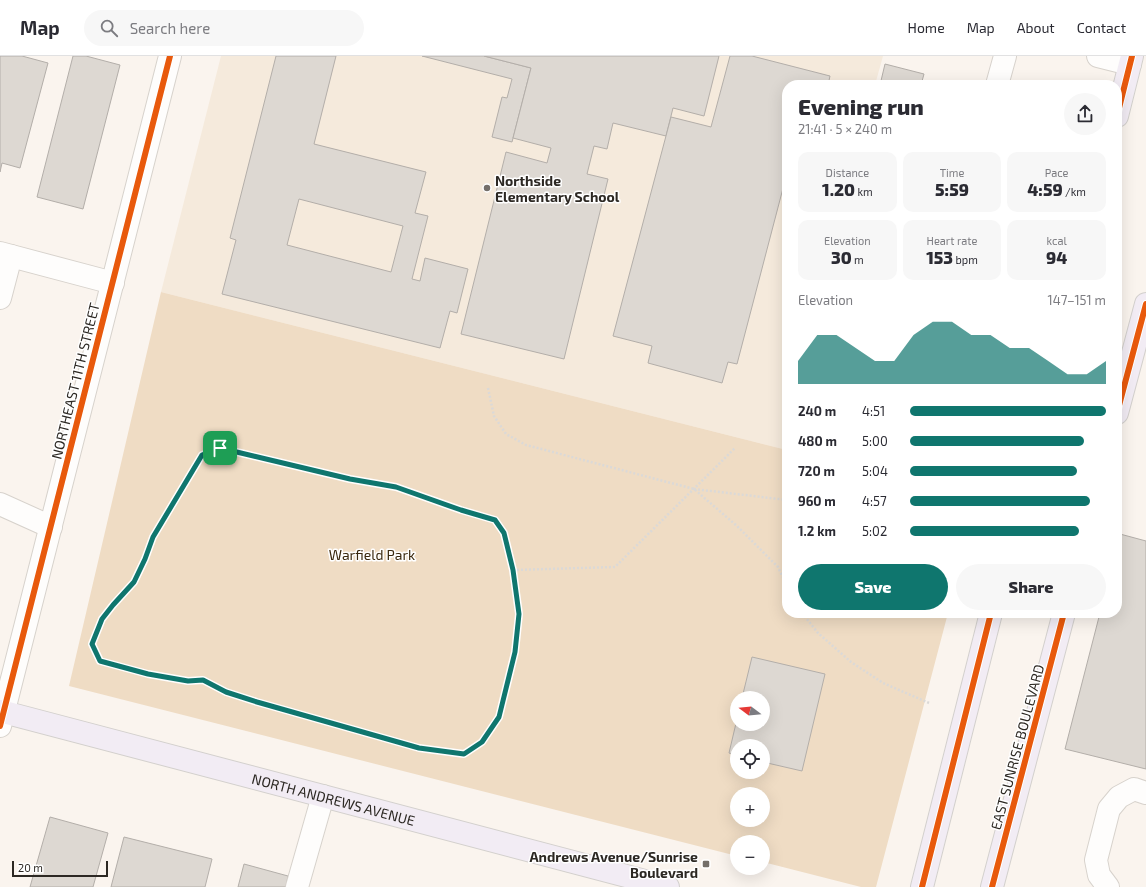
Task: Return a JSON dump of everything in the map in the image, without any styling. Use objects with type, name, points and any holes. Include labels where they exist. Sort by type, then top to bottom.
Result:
[{"type":"main road","points":[[1122,103],[1136,65]]},
{"type":"main road","points":[[1122,395],[1146,307]]},
{"type":"main road","points":[[922,887],[990,618]]},
{"type":"main road","name":"EAST SUNRISE BOULEVARD","points":[[992,887],[1063,618]]},
{"type":"main road","name":"NORTH ANDREWS AVENUE","points":[[1,716],[323,796],[668,887]]},
{"type":"street","name":"NORTHEAST 11TH STREET","points":[[1,716],[51,527],[170,56]]},
{"type":"street","points":[[998,80],[1005,56]]},
{"type":"street","points":[[1098,56],[1136,65]]},
{"type":"street","points":[[0,298],[6,255],[113,283]]},
{"type":"street","points":[[0,504],[51,527]]},
{"type":"street","points":[[1108,887],[1099,875],[1096,860],[1109,809],[1119,797],[1134,789],[1146,792]]},
{"type":"street","points":[[297,887],[323,796]]},
{"type":"path","points":[[488,388],[494,416],[506,434],[526,445],[694,489],[782,499]]},
{"type":"path","points":[[220,448],[350,479],[396,487],[461,510],[495,520],[504,533],[513,570],[519,614],[515,652],[499,717],[482,742],[464,754],[419,748],[257,702],[226,692],[203,680],[188,681],[148,674],[100,661],[92,644],[102,619],[134,582],[153,537],[202,455],[220,448]]},
{"type":"path","points":[[513,570],[615,567],[735,448]]},
{"type":"path","points":[[694,489],[737,526],[778,567],[782,575]]},
{"type":"path","points":[[806,618],[818,633],[851,662],[883,683],[929,703]]},
{"type":"shaded area","name":"Northside Elementary School","points":[[221,56],[883,56],[876,80],[782,80],[782,449],[161,292]]},
{"type":"green space","name":"Warfield Park","points":[[161,292],[782,449],[782,618],[947,618],[876,887],[861,887],[770,864],[770,835],[730,835],[730,854],[69,686]]},
{"type":"building","points":[[0,56],[22,56],[48,63],[20,168],[2,163],[0,172]]},
{"type":"building","points":[[73,56],[86,56],[120,65],[83,209],[37,197]]},
{"type":"building","points":[[276,56],[336,56],[314,144],[426,172],[415,213],[428,216],[412,279],[420,281],[425,258],[468,269],[457,313],[450,311],[440,348],[222,294],[236,240],[230,238]],"holes":[[[299,199],[403,226],[391,272],[287,245]]]},
{"type":"building","points":[[422,56],[484,56],[531,68],[512,142],[492,137],[502,97],[507,98],[512,79]]},
{"type":"building","points":[[484,56],[719,56],[704,116],[673,108],[666,136],[613,123],[607,149],[594,146],[587,174],[608,179],[564,359],[461,334],[506,152],[547,163],[551,148],[513,138],[531,68]]},
{"type":"building","points":[[730,56],[752,56],[830,76],[829,80],[782,80],[782,192],[737,364],[728,362],[722,383],[648,363],[652,346],[613,336],[671,117],[711,127]]},
{"type":"building","points":[[885,64],[924,74],[922,80],[881,80]]},
{"type":"building","points":[[1122,535],[1146,541],[1146,769],[1065,749],[1099,618],[1122,618]]},
{"type":"building","points":[[752,657],[825,674],[802,771],[770,764],[770,739],[732,739],[734,731],[770,731],[770,691],[744,691]]},
{"type":"building","points":[[50,817],[108,833],[93,887],[30,887]]},
{"type":"building","points":[[124,837],[212,859],[205,887],[111,887]]},
{"type":"building","points":[[244,864],[288,876],[286,887],[238,887]]},
{"type":"cycle path","points":[[0,726],[170,56]]},
{"type":"cycle path","points":[[1122,96],[1132,56]]},
{"type":"cycle path","points":[[1122,394],[1146,304]]},
{"type":"cycle path","points":[[922,887],[990,618]]},
{"type":"cycle path","points":[[992,887],[1063,618]]},
{"type":"place","name":"Northside Elementary School","points":[[487,188]]},
{"type":"place","name":"Andrews Avenue/Sunrise Boulevard","points":[[706,864]]},
{"type":"route","points":[[220,448],[350,479],[396,487],[461,510],[495,520],[504,533],[513,570],[519,614],[515,652],[499,717],[482,742],[464,754],[419,748],[257,702],[226,692],[203,680],[188,681],[148,674],[100,661],[92,644],[102,619],[134,582],[153,537],[202,455],[220,448]]}]
